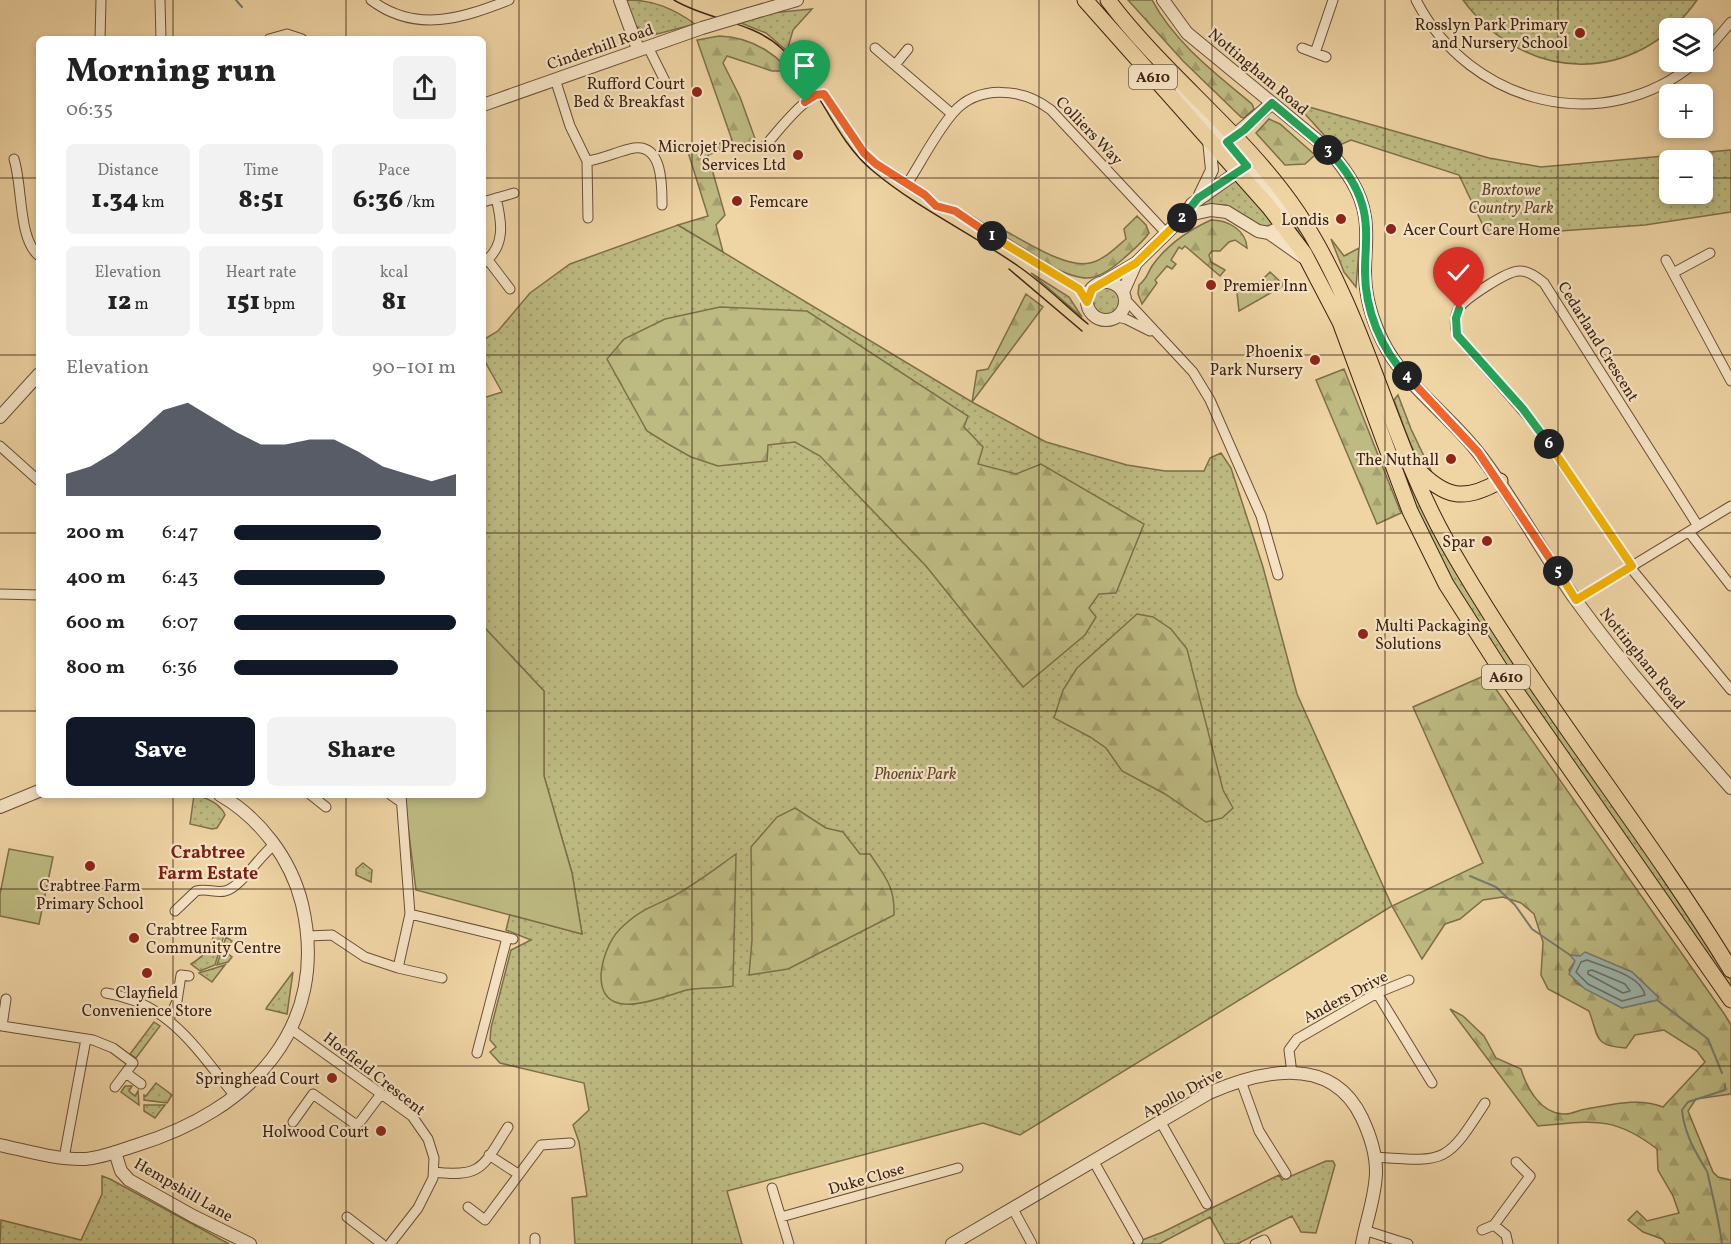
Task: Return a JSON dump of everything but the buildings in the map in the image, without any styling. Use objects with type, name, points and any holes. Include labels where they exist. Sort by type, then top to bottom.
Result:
[{"type":"highway","name":"A610","points":[[1085,0],[1248,167],[1310,262],[1340,322],[1410,511],[1446,584],[1492,657],[1731,1000]]},
{"type":"highway","name":"A610","points":[[1108,0],[1165,66],[1221,141],[1312,235],[1339,283],[1408,459],[1434,515],[1476,591],[1731,970]]},
{"type":"highway","points":[[1408,459],[1432,484],[1451,494],[1471,494],[1500,481]]},
{"type":"highway","points":[[1434,515],[1441,500],[1451,494]]},
{"type":"street","points":[[100,36],[101,0]]},
{"type":"street","points":[[160,0],[161,36]]},
{"type":"street","points":[[371,0],[397,14],[444,20],[470,15],[509,0]]},
{"type":"street","points":[[620,0],[643,48],[666,83]]},
{"type":"street","name":"Cinderhill Road","points":[[486,104],[702,28],[797,0]]},
{"type":"street","name":"Nottingham Road","points":[[1163,0],[1187,33],[1329,150],[1354,183],[1365,217],[1368,301],[1382,340],[1404,374],[1442,411],[1500,481],[1576,600],[1618,657],[1731,788]]},
{"type":"street","points":[[1315,53],[1333,0]]},
{"type":"street","points":[[1416,0],[1440,39],[1464,62],[1498,84],[1536,99],[1568,104],[1617,100],[1663,84],[1681,72]]},
{"type":"street","points":[[1713,47],[1728,34],[1731,22]]},
{"type":"street","points":[[875,48],[952,114]]},
{"type":"street","points":[[1302,48],[1326,57]]},
{"type":"street","points":[[895,64],[908,49]]},
{"type":"street","points":[[555,79],[570,126],[587,161],[588,218]]},
{"type":"street","name":"Colliers Way","points":[[907,184],[952,114],[968,101],[994,93],[1026,95],[1041,102],[1166,233]]},
{"type":"street","points":[[764,147],[805,102],[816,95],[824,94],[864,153],[934,202],[936,206],[955,211],[1079,289],[1091,312],[1099,319],[1117,317],[1126,319],[1155,334]]},
{"type":"street","points":[[1087,302],[1092,289],[1136,263],[1184,216],[1198,198],[1212,170],[1221,141],[1272,103]]},
{"type":"street","points":[[587,161],[634,148],[644,149],[655,157],[661,174],[662,205]]},
{"type":"street","points":[[14,159],[20,178],[24,228],[30,249],[36,254]]},
{"type":"street","points":[[1198,198],[1248,167]]},
{"type":"street","points":[[486,201],[513,193]]},
{"type":"street","points":[[486,261],[497,249],[500,238],[502,221],[496,198]]},
{"type":"street","points":[[1184,216],[1222,210],[1258,231],[1269,233],[1310,262]]},
{"type":"street","points":[[1269,233],[1284,225]]},
{"type":"street","points":[[1673,273],[1710,253]]},
{"type":"street","points":[[1666,260],[1731,381]]},
{"type":"street","points":[[486,263],[504,286]]},
{"type":"street","points":[[1117,317],[1124,309],[1124,295],[1136,263]]},
{"type":"street","name":"Cedarland Crescent","points":[[1631,566],[1536,426],[1457,335],[1456,318],[1459,309],[1479,291],[1508,274],[1519,271],[1544,282],[1698,526]]},
{"type":"street","points":[[1104,282],[1115,284],[1155,334],[1193,372],[1210,400],[1262,516],[1278,575]]},
{"type":"street","points":[[0,417],[36,377]]},
{"type":"street","points":[[0,446],[36,477]]},
{"type":"street","points":[[1576,600],[1731,506]]},
{"type":"street","points":[[1689,532],[1731,586]]},
{"type":"street","points":[[1631,566],[1731,690]]},
{"type":"street","points":[[0,594],[36,596]]},
{"type":"street","points":[[0,807],[36,793]]},
{"type":"street","points":[[315,798],[326,807]]},
{"type":"street","points":[[0,1146],[64,1158],[87,1159],[116,1152],[181,1130],[235,1096],[268,1065],[297,1018],[306,986],[310,958],[308,936],[298,890],[274,845],[236,799]]},
{"type":"street","points":[[398,968],[410,914],[401,799]]},
{"type":"street","points":[[175,911],[196,891],[226,891],[236,886],[262,854],[274,845]]},
{"type":"street","points":[[410,914],[510,939],[484,1044],[477,1053]]},
{"type":"street","points":[[308,936],[332,935],[365,957],[398,968],[442,978]]},
{"type":"street","points":[[169,1019],[177,1001],[181,975],[189,976]]},
{"type":"street","name":"Anders Drive","points":[[1292,1073],[1289,1050],[1297,1039],[1377,993],[1409,980]]},
{"type":"street","points":[[106,993],[136,1001],[169,1019],[235,1096]]},
{"type":"street","points":[[1377,993],[1432,1083]]},
{"type":"street","points":[[6,999],[2,1026],[106,1044],[133,1063],[115,1087]]},
{"type":"street","name":"Hoefield Crescent","points":[[291,1029],[412,1116],[429,1139],[434,1158],[434,1172]]},
{"type":"street","points":[[64,1158],[86,1039]]},
{"type":"street","points":[[126,1073],[141,1084]]},
{"type":"street","name":"Apollo Drive","points":[[952,1244],[1209,1093],[1241,1081],[1292,1073],[1318,1074],[1340,1088],[1351,1099],[1371,1137],[1375,1157],[1375,1185],[1362,1244]]},
{"type":"street","points":[[1241,1081],[1255,1123],[1286,1174]]},
{"type":"street","points":[[293,1122],[313,1094],[355,1124],[360,1122],[381,1094]]},
{"type":"street","points":[[1375,1157],[1421,1160],[1441,1157],[1461,1141],[1485,1102]]},
{"type":"street","points":[[1160,1121],[1205,1191],[1207,1204]]},
{"type":"street","points":[[390,1244],[417,1208],[434,1172],[466,1175],[476,1170],[507,1127]]},
{"type":"street","points":[[468,1207],[485,1220],[541,1145],[570,1143]]},
{"type":"street","name":"Hempshill Lane","points":[[116,1152],[121,1172],[129,1179],[193,1216],[250,1244]]},
{"type":"street","points":[[489,1155],[518,1174]]},
{"type":"street","points":[[1280,1164],[1289,1159]]},
{"type":"street","points":[[1094,1162],[1138,1240]]},
{"type":"street","points":[[1482,1230],[1494,1225],[1530,1176],[1516,1162]]},
{"type":"street","name":"Duke Close","points":[[781,1217],[958,1168]]},
{"type":"street","points":[[772,1188],[789,1244]]},
{"type":"street","points":[[1013,1209],[1032,1244]]},
{"type":"street","points":[[347,1217],[382,1244]]},
{"type":"street","points":[[1131,1228],[1142,1222]]},
{"type":"street","points":[[1494,1225],[1506,1235],[1508,1244]]},
{"type":"street","points":[[1364,1230],[1408,1244]]},
{"type":"street","points":[[1255,1244],[1264,1239],[1266,1244]]},
{"type":"green space","points":[[628,0],[663,6],[695,24],[650,36],[633,24],[626,3]]},
{"type":"green space","points":[[1128,0],[1152,0],[1161,16],[1184,44],[1252,104],[1254,109],[1244,118],[1241,117],[1183,61]]},
{"type":"green space","name":"Rosslyn Park Primary and Nursery School","points":[[1463,0],[1697,0],[1681,18],[1659,18],[1659,37],[1644,48],[1613,60],[1581,64],[1549,60],[1518,48],[1489,28]]},
{"type":"green space","points":[[812,9],[793,30],[787,51],[766,33],[741,23],[771,13]]},
{"type":"green space","points":[[719,36],[743,40],[766,50],[785,65],[800,85],[791,85],[782,71],[772,71],[727,56],[723,63],[740,97],[757,144],[738,143],[708,155],[725,215],[716,225],[723,252],[678,225],[708,216],[688,152],[732,140],[697,40]]},
{"type":"green space","name":"Broxtowe Country Park","points":[[1295,103],[1489,158],[1541,167],[1659,156],[1659,204],[1713,204],[1713,152],[1731,150],[1731,212],[1645,225],[1488,236],[1459,175],[1351,140],[1335,147]]},
{"type":"green space","points":[[1269,119],[1280,124],[1315,155],[1305,164],[1285,165],[1256,133]]},
{"type":"green space","points":[[1236,179],[1275,223],[1272,226],[1259,227],[1226,205],[1196,206]]},
{"type":"green space","points":[[1137,216],[1146,225],[1149,233],[1137,247],[1115,265],[1092,278],[1077,277],[1053,268],[996,234],[998,227],[1068,262],[1090,263],[1105,256],[1126,239],[1124,229]]},
{"type":"green space","points":[[1293,217],[1326,269],[1414,485],[1711,946],[1731,979],[1731,992],[1480,633],[1423,531],[1333,290],[1293,224]]},
{"type":"green space","points":[[1211,220],[1235,227],[1243,236],[1247,248],[1235,240],[1229,242],[1220,251],[1212,251],[1209,255],[1211,262],[1225,270],[1220,276],[1185,246],[1182,249],[1179,247],[1171,260],[1176,264],[1172,269],[1167,266],[1155,280],[1157,283],[1142,304],[1138,294],[1139,285],[1152,266],[1178,239]]},
{"type":"green space","name":"Phoenix Park","points":[[678,225],[972,402],[1046,442],[1127,465],[1165,471],[1204,471],[1210,458],[1221,453],[1231,468],[1263,567],[1297,694],[1392,906],[1020,1135],[983,1123],[727,1191],[742,1244],[575,1244],[572,1198],[587,1196],[579,1142],[573,1125],[589,1110],[584,1083],[500,1063],[490,1052],[496,1047],[490,1040],[491,1028],[511,950],[531,940],[506,930],[510,914],[582,934],[572,873],[544,776],[544,691],[486,629],[486,397],[502,392],[486,363],[486,338],[498,331],[530,293],[570,264]]},
{"type":"green space","points":[[1331,239],[1344,256],[1359,248],[1356,287],[1344,272]]},
{"type":"green space","points":[[1270,272],[1284,285],[1274,291],[1261,281]]},
{"type":"green space","points":[[1031,273],[1069,297],[1082,317]]},
{"type":"green space","points":[[1261,281],[1274,291],[1239,311],[1237,293],[1242,287],[1251,293]]},
{"type":"green space","points":[[1106,287],[1116,291],[1120,301],[1116,311],[1106,315],[1096,311],[1092,301],[1096,291]]},
{"type":"green space","points":[[1026,294],[1043,307],[972,402],[977,371],[988,369]]},
{"type":"green space","points":[[720,307],[807,311],[968,416],[964,427],[983,447],[978,464],[1016,474],[1041,464],[1144,524],[1116,593],[1099,594],[1089,608],[1096,617],[1085,635],[1023,687],[926,566],[820,456],[795,442],[768,445],[767,461],[718,466],[691,457],[647,431],[607,359],[624,339],[665,319]]},
{"type":"green space","points":[[1344,369],[1401,513],[1377,524],[1316,380]]},
{"type":"green space","points":[[1398,395],[1411,429],[1435,479],[1420,463],[1410,443],[1394,400]]},
{"type":"green space","points":[[1137,614],[1153,617],[1171,629],[1187,649],[1223,790],[1233,808],[1222,818],[1206,822],[1165,794],[1122,771],[1106,748],[1054,718],[1063,690],[1077,668]]},
{"type":"green space","points":[[486,629],[544,691],[544,776],[572,873],[582,934],[416,890],[404,798],[486,798]]},
{"type":"green space","points":[[1486,675],[1731,1025],[1731,1094],[1696,1099],[1688,1111],[1713,1172],[1718,1177],[1731,1180],[1731,1244],[1666,1244],[1662,1239],[1643,1232],[1628,1220],[1637,1211],[1647,1221],[1679,1213],[1673,1196],[1658,1170],[1657,1149],[1627,1130],[1613,1125],[1587,1122],[1538,1126],[1450,1009],[1463,1016],[1484,1036],[1496,1058],[1521,1069],[1536,1099],[1555,1113],[1569,1114],[1635,1102],[1663,1107],[1705,1062],[1697,1051],[1664,1030],[1635,1035],[1626,1048],[1602,1042],[1596,1034],[1589,1011],[1548,989],[1541,975],[1543,942],[1534,914],[1521,903],[1503,897],[1483,900],[1460,919],[1445,924],[1422,959],[1392,906],[1483,863],[1413,707]],"holes":[[[1585,953],[1632,972],[1658,997],[1657,1000],[1622,1008],[1576,983],[1569,970]]]},
{"type":"green space","points":[[194,798],[205,798],[213,802],[225,815],[217,828],[190,824]]},
{"type":"green space","points":[[795,808],[826,828],[843,832],[860,854],[870,854],[891,889],[894,915],[788,969],[749,975],[752,940],[751,847],[777,817]]},
{"type":"green space","points":[[9,849],[53,857],[39,924],[0,916],[0,894]]},
{"type":"green space","points":[[736,854],[733,986],[687,990],[635,1004],[621,1004],[611,1000],[603,991],[601,975],[607,950],[616,934],[638,914],[687,888]]},
{"type":"green space","points":[[363,863],[372,870],[371,882],[356,875],[356,869]]},
{"type":"green space","points":[[215,928],[224,935],[215,965],[200,971],[191,964],[208,949],[213,940]]},
{"type":"green space","points":[[226,937],[232,941],[224,951],[232,957],[228,962],[217,965]]},
{"type":"green space","points":[[225,965],[212,982],[199,973]]},
{"type":"green space","points":[[293,972],[287,1014],[266,1009],[267,1007]]},
{"type":"green space","points":[[154,1022],[160,1026],[136,1058],[130,1054]]},
{"type":"green space","points":[[156,1083],[172,1095],[167,1103],[144,1100],[144,1095],[146,1096]]},
{"type":"green space","points":[[125,1086],[132,1086],[129,1091],[135,1096],[138,1091],[139,1105],[121,1092]]},
{"type":"green space","points":[[144,1105],[165,1105],[155,1118],[144,1111]]},
{"type":"green space","points":[[1326,1161],[1333,1161],[1335,1165],[1316,1233],[1301,1232],[1292,1216],[1237,1244],[1225,1244],[1210,1217],[1159,1244],[1132,1244],[1163,1232],[1279,1175],[1282,1180]]},
{"type":"green space","points":[[102,1176],[229,1244],[0,1244],[1,1220],[81,1240],[102,1194]]},
{"type":"water","points":[[1585,952],[1632,972],[1658,997],[1657,1000],[1622,1008],[1585,989],[1569,974],[1575,961],[1570,955],[1580,956]]},
{"type":"waterway","points":[[236,0],[242,7]]},
{"type":"waterway","points":[[1470,876],[1496,887],[1515,905],[1532,929],[1570,955]]},
{"type":"waterway","points":[[1657,1000],[1708,1039],[1722,1073]]},
{"type":"waterway","points":[[1722,1244],[1708,1174],[1689,1138],[1682,1110],[1688,1102],[1725,1090],[1725,1084]]},
{"type":"tram line","points":[[674,0],[687,7],[757,32],[781,48],[806,77],[847,143],[873,171],[926,209],[1018,266],[1088,324]]},
{"type":"tram line","points":[[1009,269],[1082,331]]},
{"type":"place","name":"Rosslyn Park Primary and Nursery School","points":[[1580,33]]},
{"type":"place","name":"Rufford Court Bed & Breakfast","points":[[697,92]]},
{"type":"place","name":"Microjet Precision Services Ltd","points":[[798,155]]},
{"type":"place","name":"Femcare","points":[[737,201]]},
{"type":"place","name":"Londis","points":[[1341,219]]},
{"type":"place","name":"Acer Court Care Home","points":[[1391,229]]},
{"type":"place","name":"Premier Inn","points":[[1211,285]]},
{"type":"place","name":"Phoenix Park Nursery","points":[[1315,360]]},
{"type":"place","name":"The Nuthall","points":[[1451,459]]},
{"type":"place","name":"Spar","points":[[1487,541]]},
{"type":"place","name":"Multi Packaging Solutions","points":[[1363,634]]},
{"type":"place","name":"Crabtree Farm Primary School","points":[[90,866]]},
{"type":"place","name":"Crabtree Farm Community Centre","points":[[134,938]]},
{"type":"place","name":"Clayfield Convenience Store","points":[[147,973]]},
{"type":"place","name":"Springhead Court","points":[[332,1078]]},
{"type":"place","name":"Holwood Court","points":[[381,1131]]},
{"type":"district","name":"Crabtree Farm Estate","points":[[208,862]]},
{"type":"route","points":[[805,102],[816,95],[824,94],[864,153],[876,164],[925,195],[936,206],[955,211],[1079,289],[1087,302],[1092,289],[1124,268],[1136,263],[1184,216],[1198,198],[1247,166],[1227,142],[1244,130],[1272,103],[1329,150],[1354,183],[1362,203],[1367,233],[1365,273],[1368,301],[1372,318],[1391,357],[1404,374],[1425,393],[1478,452],[1500,481],[1576,600],[1632,566],[1536,426],[1457,335],[1455,328],[1459,309]]}]
